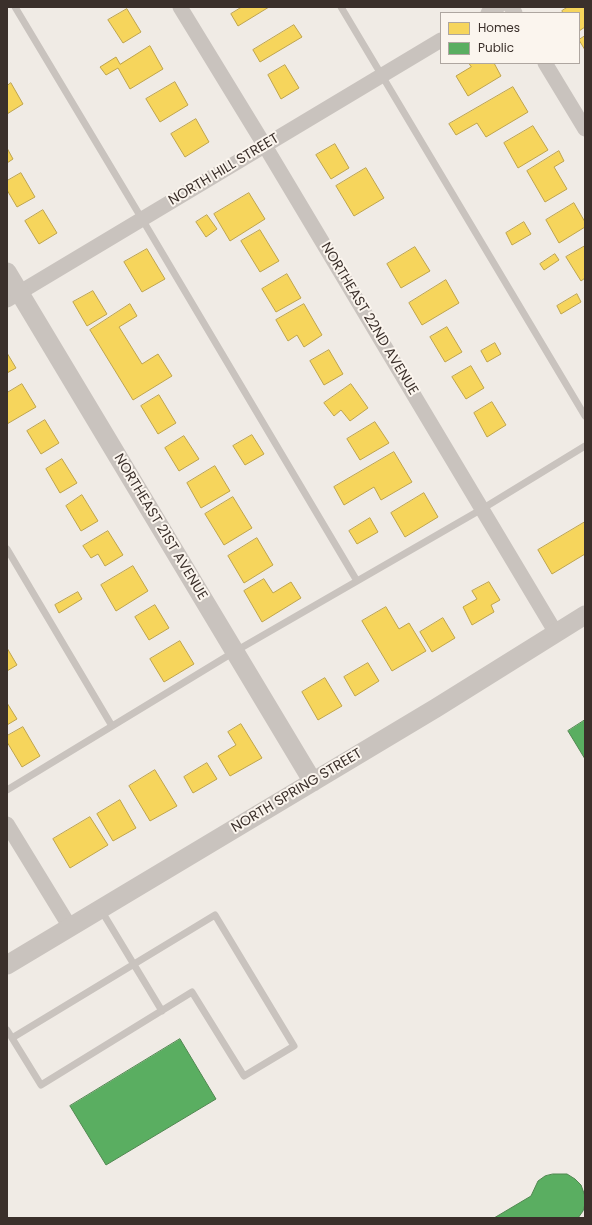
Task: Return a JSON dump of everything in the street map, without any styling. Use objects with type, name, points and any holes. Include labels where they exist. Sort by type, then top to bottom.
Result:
[{"type":"street","name":"NORTHEAST 22ND AVENUE","points":[[180,7],[265,146],[556,633]]},
{"type":"street","name":"NORTH HILL STREET","points":[[13,296],[440,41]]},
{"type":"street","points":[[546,64],[585,129]]},
{"type":"street","name":"NORTHEAST 21ST AVENUE","points":[[7,272],[13,296],[313,782]]},
{"type":"street","name":"NORTH SPRING STREET","points":[[7,965],[436,708],[585,615]]},
{"type":"street","points":[[7,824],[70,927]]},
{"type":"lane","points":[[15,7],[357,581]]},
{"type":"lane","points":[[341,7],[585,416]]},
{"type":"lane","points":[[7,790],[234,652],[482,509],[585,446]]},
{"type":"lane","points":[[7,549],[112,726]]},
{"type":"lane","points":[[100,908],[162,1011]]},
{"type":"lane","points":[[7,1030],[41,1085],[192,992],[244,1076],[294,1046],[215,915],[12,1038]]},
{"type":"building: Homes","points":[[242,7],[269,7],[238,26],[231,14]]},
{"type":"building: Homes","points":[[568,7],[585,7],[585,27],[580,30],[580,12],[562,11]]},
{"type":"building: Homes","points":[[127,9],[141,32],[123,43],[108,20]]},
{"type":"building: Homes","points":[[294,25],[302,37],[260,62],[253,50]]},
{"type":"building: Homes","points":[[585,36],[585,50],[580,42],[580,39]]},
{"type":"building: Homes","points":[[150,46],[163,69],[130,89],[118,68],[106,75],[100,67],[116,57],[120,64]]},
{"type":"building: Homes","points":[[470,64],[495,64],[501,76],[468,96],[456,76],[471,67]]},
{"type":"building: Homes","points":[[285,65],[299,88],[281,99],[268,75]]},
{"type":"building: Homes","points":[[175,82],[188,105],[160,122],[146,99]]},
{"type":"building: Homes","points":[[11,83],[23,104],[7,114],[7,86]]},
{"type":"building: Homes","points":[[513,87],[528,112],[486,137],[477,123],[456,135],[449,124]]},
{"type":"building: Homes","points":[[196,119],[209,142],[185,157],[171,134]]},
{"type":"building: Homes","points":[[533,126],[548,150],[518,168],[504,143]]},
{"type":"building: Homes","points":[[335,144],[349,168],[331,179],[316,155]]},
{"type":"building: Homes","points":[[7,148],[13,159],[7,163]]},
{"type":"building: Homes","points":[[559,151],[564,161],[554,167],[567,189],[545,202],[527,171]]},
{"type":"building: Homes","points":[[366,168],[384,198],[354,216],[336,186]]},
{"type":"building: Homes","points":[[21,173],[35,197],[17,207],[7,190],[7,181]]},
{"type":"building: Homes","points":[[249,193],[265,219],[230,241],[214,214]]},
{"type":"building: Homes","points":[[574,203],[585,222],[585,227],[559,243],[546,220]]},
{"type":"building: Homes","points":[[43,210],[57,233],[39,244],[25,221]]},
{"type":"building: Homes","points":[[207,215],[217,229],[206,237],[196,222]]},
{"type":"building: Homes","points":[[524,222],[531,234],[512,245],[506,233]]},
{"type":"building: Homes","points":[[260,230],[279,261],[260,272],[241,241]]},
{"type":"building: Homes","points":[[585,246],[585,278],[581,281],[566,257]]},
{"type":"building: Homes","points":[[415,247],[430,271],[401,288],[387,264]]},
{"type":"building: Homes","points":[[147,249],[165,279],[142,292],[124,262]]},
{"type":"building: Homes","points":[[555,254],[559,260],[544,270],[540,264]]},
{"type":"building: Homes","points":[[287,274],[301,298],[276,312],[262,289]]},
{"type":"building: Homes","points":[[446,280],[459,303],[422,325],[409,303]]},
{"type":"building: Homes","points":[[93,291],[107,314],[87,326],[73,302]]},
{"type":"building: Homes","points":[[577,294],[581,302],[561,314],[557,306]]},
{"type":"building: Homes","points":[[130,304],[137,316],[119,327],[142,364],[158,354],[172,376],[133,400],[90,330]]},
{"type":"building: Homes","points":[[304,304],[322,335],[304,347],[297,335],[288,341],[276,320]]},
{"type":"building: Homes","points":[[447,327],[462,352],[445,362],[430,337]]},
{"type":"building: Homes","points":[[495,343],[501,354],[487,362],[481,351]]},
{"type":"building: Homes","points":[[329,350],[343,374],[324,385],[310,361]]},
{"type":"building: Homes","points":[[7,353],[16,368],[7,373]]},
{"type":"building: Homes","points":[[471,366],[484,388],[466,399],[452,377]]},
{"type":"building: Homes","points":[[22,384],[36,407],[7,424],[7,393]]},
{"type":"building: Homes","points":[[351,384],[368,408],[350,421],[341,410],[334,416],[324,403]]},
{"type":"building: Homes","points":[[159,395],[176,423],[158,434],[141,406]]},
{"type":"building: Homes","points":[[492,402],[506,425],[487,437],[474,413]]},
{"type":"building: Homes","points":[[45,420],[59,443],[41,454],[27,431]]},
{"type":"building: Homes","points":[[375,422],[389,443],[360,460],[347,439]]},
{"type":"building: Homes","points":[[252,435],[264,454],[245,465],[233,446]]},
{"type":"building: Homes","points":[[184,436],[199,459],[179,471],[165,448]]},
{"type":"building: Homes","points":[[394,452],[412,482],[381,500],[374,487],[344,505],[334,487]]},
{"type":"building: Homes","points":[[62,459],[77,483],[60,493],[46,469]]},
{"type":"building: Homes","points":[[215,466],[230,491],[201,508],[187,483]]},
{"type":"building: Homes","points":[[424,493],[438,517],[405,537],[391,513]]},
{"type":"building: Homes","points":[[82,495],[98,521],[81,531],[66,506]]},
{"type":"building: Homes","points":[[233,497],[252,528],[224,545],[205,514]]},
{"type":"building: Homes","points":[[370,518],[378,532],[357,544],[349,531]]},
{"type":"building: Homes","points":[[585,522],[585,554],[552,574],[538,550]]},
{"type":"building: Homes","points":[[108,531],[123,555],[105,566],[98,554],[91,558],[83,546]]},
{"type":"building: Homes","points":[[257,538],[273,565],[244,583],[228,556]]},
{"type":"building: Homes","points":[[133,566],[148,591],[116,611],[101,585]]},
{"type":"building: Homes","points":[[264,579],[273,593],[291,582],[301,598],[262,622],[244,591]]},
{"type":"building: Homes","points":[[489,582],[500,600],[491,605],[494,612],[472,625],[463,607],[477,599],[472,591]]},
{"type":"building: Homes","points":[[78,592],[82,599],[59,613],[55,605]]},
{"type":"building: Homes","points":[[155,605],[169,628],[149,640],[135,617]]},
{"type":"building: Homes","points":[[386,607],[399,629],[409,623],[426,651],[392,671],[362,621]]},
{"type":"building: Homes","points":[[443,618],[455,638],[432,652],[420,632]]},
{"type":"building: Homes","points":[[180,641],[194,664],[164,682],[150,659]]},
{"type":"building: Homes","points":[[7,648],[17,665],[7,671]]},
{"type":"building: Homes","points":[[368,663],[379,681],[355,696],[344,677]]},
{"type":"building: Homes","points":[[325,678],[342,706],[318,720],[302,692]]},
{"type":"building: Homes","points":[[7,703],[17,719],[7,725]]},
{"type":"building: Homes","points":[[241,724],[262,758],[230,776],[218,756],[236,745],[228,732]]},
{"type":"building: Homes","points":[[23,727],[40,756],[22,767],[7,742],[7,736]]},
{"type":"building: Homes","points":[[207,763],[217,779],[193,793],[184,777]]},
{"type":"building: Homes","points":[[155,770],[177,806],[150,821],[129,786]]},
{"type":"building: Homes","points":[[120,800],[136,828],[113,841],[97,814]]},
{"type":"building: Homes","points":[[90,817],[108,845],[70,868],[53,839]]},
{"type":"building: Public","points":[[585,720],[585,759],[568,731]]},
{"type":"building: Public","points":[[180,1039],[216,1099],[106,1165],[70,1106]]},
{"type":"building: Public","points":[[553,1174],[567,1174],[581,1185],[585,1196],[585,1204],[583,1211],[578,1218],[494,1218],[531,1196],[538,1181],[545,1176]]}]
